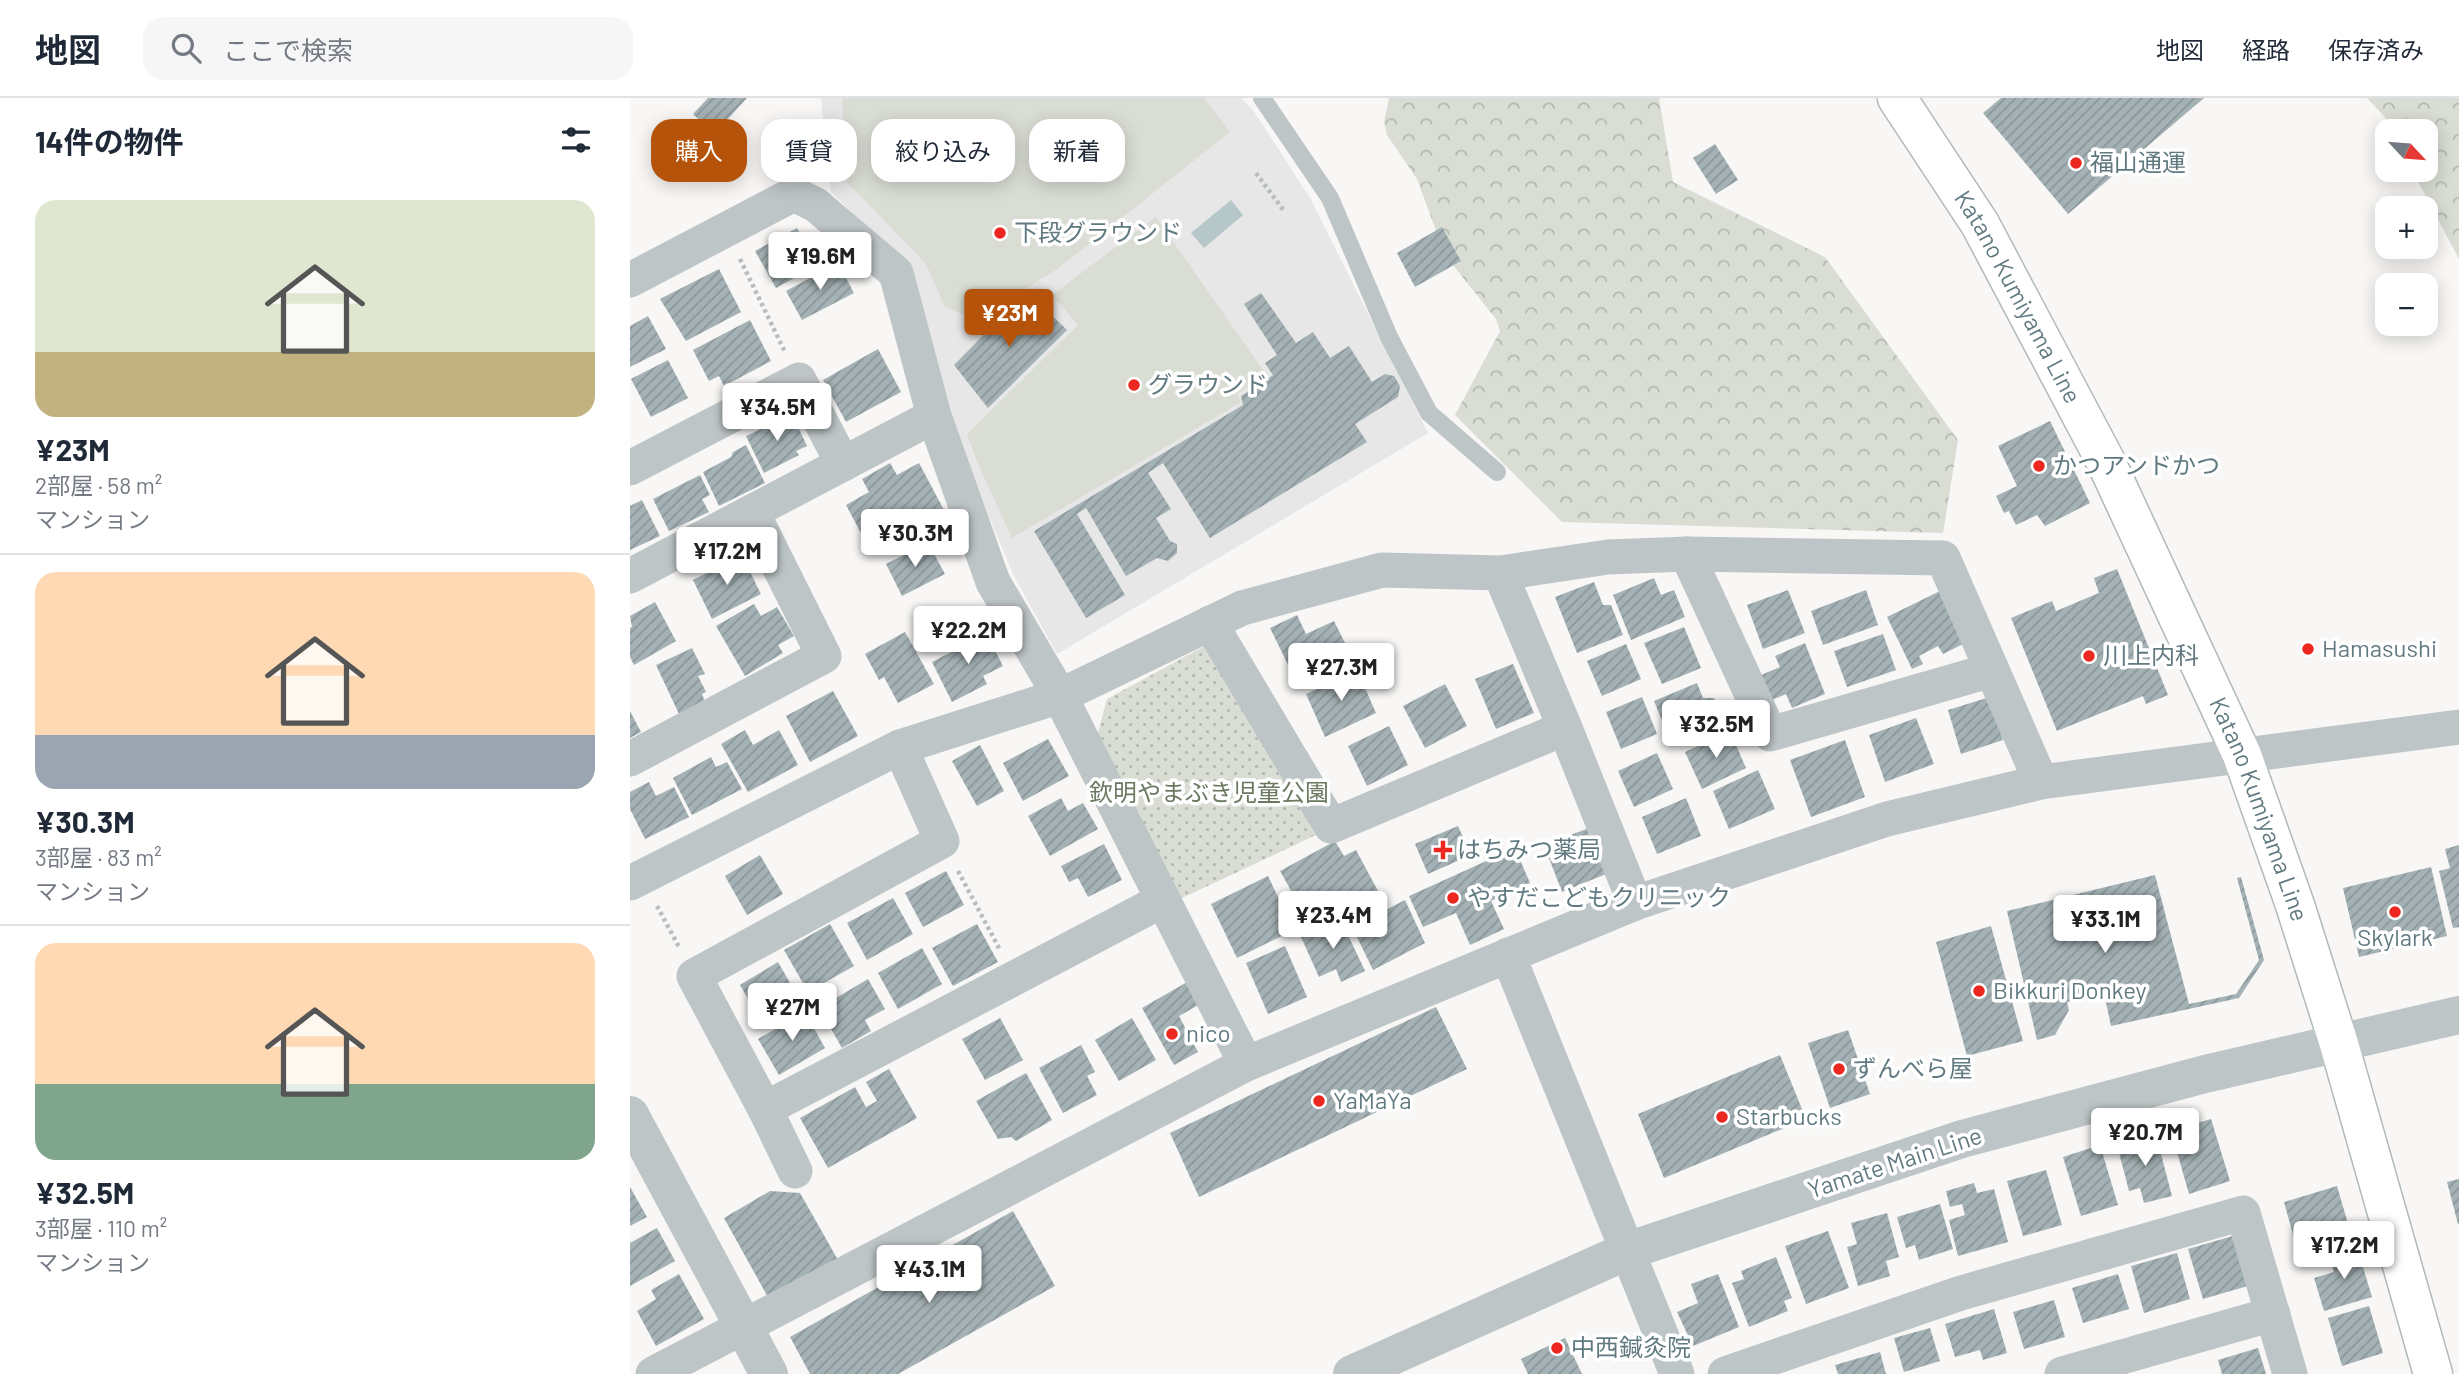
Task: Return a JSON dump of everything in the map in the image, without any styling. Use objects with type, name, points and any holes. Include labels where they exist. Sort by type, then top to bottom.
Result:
[{"type":"main road","name":"Katano Kumiyama Line","points":[[1896,98],[1980,224],[2101,451],[2242,755],[2295,905],[2339,1044],[2433,1374]]},
{"type":"street","points":[[630,280],[794,194],[816,205],[896,273],[934,416],[993,582],[1060,696],[1246,1064]]},
{"type":"street","points":[[630,468],[799,380],[843,464]]},
{"type":"street","points":[[630,576],[934,416]]},
{"type":"street","points":[[630,759],[824,656],[752,512]]},
{"type":"street","points":[[634,872],[900,747],[1060,696],[1242,608],[1382,570],[1500,573],[1608,557],[1687,554],[1943,558],[2041,782]]},
{"type":"street","points":[[1687,554],[1770,734],[1992,670]]},
{"type":"street","points":[[1500,573],[1635,903]]},
{"type":"street","points":[[1210,623],[1331,826],[1565,728]]},
{"type":"street","points":[[653,1374],[1246,1064],[1635,903],[1887,820],[2041,782],[2459,727]]},
{"type":"street","points":[[794,1171],[765,1109],[694,976],[942,841],[900,747]]},
{"type":"street","points":[[765,1109],[1163,900]]},
{"type":"street","points":[[1508,955],[1677,1374]]},
{"type":"street","name":"Yamate Main Line","points":[[1352,1374],[1627,1251],[1962,1139],[2205,1074],[2459,1015]]},
{"type":"street","points":[[630,1115],[769,1374]]},
{"type":"street","points":[[1725,1374],[1794,1363],[1961,1293],[2243,1213],[2290,1374]]},
{"type":"street","points":[[2062,1374],[2273,1314]]},
{"type":"lane","points":[[1262,98],[1330,198],[1389,337],[1429,413],[1497,472]]},
{"type":"path","points":[[1256,173],[1283,211]]},
{"type":"path","points":[[725,230],[799,380]]},
{"type":"path","points":[[942,841],[1014,978]]},
{"type":"path","points":[[634,872],[694,976]]},
{"type":"shaded area","points":[[821,98],[1241,98],[1253,110],[1310,198],[1428,433],[1057,654],[1013,574],[967,465],[908,267],[831,192],[830,182],[857,182],[857,119],[823,119]]},
{"type":"shaded area","points":[[1231,200],[1243,215],[1204,248],[1191,233]]},
{"type":"green space","name":"下段グラウンド","points":[[842,98],[1204,98],[1230,132],[1056,270],[974,319],[945,307],[926,264],[847,182],[857,182],[857,119],[843,119]]},
{"type":"green space","points":[[1389,98],[1659,98],[1673,182],[1825,257],[1958,440],[1943,533],[1562,522],[1455,415],[1500,331],[1496,319],[1445,255],[1417,179],[1387,135],[1384,122]]},
{"type":"green space","points":[[2367,98],[2459,98],[2459,259],[2438,219],[2438,196],[2426,196],[2418,182],[2438,182],[2438,119],[2386,119]]},
{"type":"green space","name":"グラウンド","points":[[1156,217],[1267,376],[1237,394],[1241,402],[1012,538],[967,434],[1078,325],[1052,295]]},
{"type":"green space","name":"欽明やまぶき児童公園","points":[[1210,643],[1316,835],[1180,899],[1097,736],[1107,699]]},
{"type":"building","points":[[708,98],[747,98],[728,119],[698,119],[693,114]]},
{"type":"building","name":"福山通運","points":[[2001,98],[2204,98],[2068,214],[1983,113]]},
{"type":"building","points":[[1715,144],[1738,180],[1716,194],[1693,158]]},
{"type":"building","points":[[1442,227],[1461,261],[1415,287],[1397,253]]},
{"type":"building","points":[[797,228],[818,265],[776,288],[755,251]]},
{"type":"building","points":[[838,263],[854,293],[802,320],[786,291]]},
{"type":"building","points":[[719,269],[741,312],[686,341],[660,299]]},
{"type":"building","points":[[1027,291],[1067,330],[988,408],[954,365]]},
{"type":"building","points":[[1261,293],[1296,343],[1313,332],[1330,358],[1349,346],[1372,382],[1385,374],[1394,376],[1400,386],[1398,397],[1355,424],[1367,442],[1210,538],[1163,463],[1148,473],[1171,509],[1156,518],[1170,541],[1177,544],[1177,553],[1168,561],[1157,558],[1126,576],[1086,508],[1077,514],[1125,595],[1086,618],[1034,531],[1243,405],[1241,396],[1273,375],[1265,363],[1277,355],[1244,304]]},
{"type":"building","points":[[648,316],[666,349],[630,367],[630,326]]},
{"type":"building","points":[[750,320],[771,361],[724,386],[719,376],[709,381],[693,350]]},
{"type":"building","points":[[878,349],[901,392],[846,422],[823,380]]},
{"type":"building","points":[[668,360],[688,398],[651,417],[631,379]]},
{"type":"building","points":[[792,414],[807,446],[796,451],[799,455],[764,473],[746,436]]},
{"type":"building","name":"かつアンドかつ","points":[[2050,421],[2090,503],[2045,526],[2037,515],[2016,525],[2009,511],[2004,513],[1996,496],[2017,486],[1998,446]]},
{"type":"building","points":[[746,445],[765,483],[719,506],[703,472],[731,457],[733,452]]},
{"type":"building","points":[[890,463],[897,475],[919,463],[944,510],[870,550],[846,505],[869,492],[862,479]]},
{"type":"building","points":[[700,475],[710,495],[702,499],[709,512],[669,531],[653,499]]},
{"type":"building","points":[[642,500],[660,536],[630,550],[630,506]]},
{"type":"building","points":[[928,543],[945,574],[902,596],[886,564]]},
{"type":"building","points":[[742,556],[761,594],[712,619],[693,580]]},
{"type":"building","name":"川上内科","points":[[2117,569],[2168,695],[2146,704],[2143,696],[2057,731],[2011,618],[2052,601],[2056,611],[2099,593],[2094,578]]},
{"type":"building","points":[[1654,578],[1661,595],[1674,590],[1685,617],[1631,640],[1613,595]]},
{"type":"building","points":[[1594,582],[1603,605],[1611,605],[1623,635],[1577,653],[1555,597]]},
{"type":"building","points":[[1788,590],[1805,633],[1763,649],[1747,605]]},
{"type":"building","points":[[1866,590],[1878,625],[1823,645],[1811,611]]},
{"type":"building","points":[[1940,591],[1965,643],[1943,654],[1938,646],[1919,656],[1923,664],[1912,669],[1887,617]]},
{"type":"building","points":[[655,602],[676,641],[634,665],[630,657],[630,616]]},
{"type":"building","points":[[754,604],[761,616],[777,607],[794,636],[778,645],[783,653],[745,676],[716,626]]},
{"type":"building","points":[[1297,615],[1306,634],[1334,621],[1352,657],[1298,685],[1270,628]]},
{"type":"building","points":[[1684,627],[1701,668],[1662,684],[1644,643]]},
{"type":"building","points":[[984,629],[1003,666],[983,676],[987,684],[952,702],[932,662],[963,646],[961,641]]},
{"type":"building","points":[[905,632],[934,684],[898,703],[884,677],[879,680],[865,654]]},
{"type":"building","points":[[1883,634],[1896,670],[1847,687],[1834,651]]},
{"type":"building","points":[[1805,643],[1825,694],[1792,708],[1786,694],[1772,700],[1761,675],[1780,667],[1775,656]]},
{"type":"building","points":[[1626,644],[1641,679],[1602,696],[1587,661]]},
{"type":"building","points":[[692,648],[705,674],[698,676],[706,692],[702,694],[705,702],[679,714],[656,665]]},
{"type":"building","points":[[1513,664],[1534,713],[1496,729],[1475,679]]},
{"type":"building","points":[[1357,670],[1376,713],[1325,737],[1306,694]]},
{"type":"building","points":[[1697,683],[1703,698],[1714,698],[1724,723],[1672,745],[1654,701]]},
{"type":"building","points":[[1445,684],[1467,726],[1425,748],[1403,706]]},
{"type":"building","points":[[833,691],[858,736],[810,762],[786,716]]},
{"type":"building","points":[[1642,697],[1657,734],[1621,749],[1606,712]]},
{"type":"building","points":[[1990,697],[2003,740],[1961,754],[1948,710]]},
{"type":"building","points":[[630,711],[641,732],[630,738]]},
{"type":"building","points":[[1916,718],[1934,764],[1885,782],[1869,735]]},
{"type":"building","points":[[1389,726],[1408,765],[1367,786],[1348,746]]},
{"type":"building","points":[[745,730],[753,745],[779,730],[798,765],[748,792],[721,744]]},
{"type":"building","points":[[1730,731],[1746,768],[1702,789],[1685,752]]},
{"type":"building","points":[[1048,739],[1069,776],[1023,801],[1003,763]]},
{"type":"building","points":[[1845,740],[1865,797],[1811,817],[1790,760]]},
{"type":"building","points":[[980,745],[1004,791],[977,806],[952,761]]},
{"type":"building","points":[[1657,753],[1673,789],[1634,807],[1618,771]]},
{"type":"building","points":[[711,757],[716,767],[727,762],[742,789],[692,815],[673,778]]},
{"type":"building","points":[[1758,770],[1775,809],[1729,829],[1713,791]]},
{"type":"building","points":[[649,782],[656,796],[674,787],[689,817],[645,839],[630,809],[630,792]]},
{"type":"building","points":[[1061,798],[1068,811],[1083,803],[1098,829],[1050,856],[1028,816]]},
{"type":"building","points":[[1686,798],[1701,836],[1657,854],[1642,817]]},
{"type":"building","name":"はちみつ薬局","points":[[1458,826],[1471,855],[1428,874],[1415,844]]},
{"type":"building","points":[[1589,828],[1606,874],[1562,892],[1544,845]]},
{"type":"building","points":[[1335,841],[1344,856],[1356,850],[1378,891],[1312,928],[1280,871]]},
{"type":"building","points":[[1104,844],[1122,880],[1088,897],[1078,878],[1069,882],[1061,866]]},
{"type":"building","points":[[2459,845],[2459,927],[2453,928],[2439,871],[2450,868],[2445,849]]},
{"type":"building","name":"やすだこどもクリニック","points":[[1515,848],[1530,883],[1491,901],[1504,929],[1470,945],[1456,913],[1423,927],[1409,896]]},
{"type":"building","points":[[760,855],[783,894],[747,915],[725,876]]},
{"type":"building","name":"Skylark","points":[[2431,867],[2447,936],[2359,957],[2343,888]]},
{"type":"building","points":[[946,871],[964,905],[923,927],[905,893]]},
{"type":"building","points":[[2155,875],[2189,1004],[2236,994],[2259,960],[2237,878],[2241,877],[2264,960],[2239,998],[2111,1026],[2104,993],[2067,1002],[2069,1010],[2055,1035],[2037,1040],[2007,911]]},
{"type":"building","points":[[1268,876],[1294,930],[1237,958],[1211,904]]},
{"type":"building","points":[[893,898],[913,934],[867,960],[847,923]]},
{"type":"building","points":[[1405,900],[1425,943],[1373,970],[1352,927]]},
{"type":"building","points":[[1340,918],[1365,971],[1341,982],[1336,969],[1319,977],[1301,937]]},
{"type":"building","points":[[830,924],[854,966],[808,992],[784,950]]},
{"type":"building","points":[[977,924],[998,962],[953,986],[932,948]]},
{"type":"building","name":"Bikkuri Donkey","points":[[1991,926],[2023,1041],[1967,1056],[1936,942]]},
{"type":"building","points":[[1285,946],[1307,997],[1268,1014],[1246,963]]},
{"type":"building","points":[[922,948],[942,984],[898,1009],[878,973]]},
{"type":"building","points":[[778,962],[797,995],[759,1018],[740,985]]},
{"type":"building","points":[[868,979],[885,1009],[865,1020],[871,1031],[842,1048],[819,1008]]},
{"type":"building","name":"nico","points":[[1189,981],[1202,1003],[1179,1016],[1198,1052],[1174,1065],[1142,1008]]},
{"type":"building","name":"YaMaYa","points":[[1436,1007],[1467,1069],[1199,1197],[1170,1133]]},
{"type":"building","points":[[805,1012],[825,1048],[779,1075],[758,1039]]},
{"type":"building","points":[[1000,1018],[1023,1060],[985,1080],[962,1039]]},
{"type":"building","points":[[1132,1018],[1156,1060],[1119,1081],[1095,1040]]},
{"type":"building","name":"ずんべら屋","points":[[1848,1030],[1870,1094],[1830,1108],[1808,1043]]},
{"type":"building","points":[[1081,1045],[1095,1072],[1087,1076],[1097,1095],[1063,1113],[1039,1068]]},
{"type":"building","name":"Starbucks","points":[[1780,1055],[1806,1119],[1664,1178],[1638,1114]]},
{"type":"building","points":[[889,1069],[917,1118],[828,1168],[800,1118],[855,1087],[866,1107],[877,1101],[866,1082]]},
{"type":"building","points":[[1026,1073],[1052,1120],[1016,1141],[1011,1137],[998,1139],[976,1101]]},
{"type":"building","points":[[2211,1119],[2230,1181],[2189,1194],[2171,1131]]},
{"type":"building","points":[[2156,1135],[2172,1196],[2144,1203],[2140,1188],[2129,1191],[2117,1145]]},
{"type":"building","points":[[2100,1145],[2118,1205],[2081,1216],[2063,1157]]},
{"type":"building","points":[[2046,1170],[2062,1225],[2023,1236],[2007,1181]]},
{"type":"building","points":[[2459,1179],[2459,1224],[2458,1224],[2447,1182]]},
{"type":"building","points":[[1974,1183],[1977,1193],[1994,1189],[2008,1242],[1958,1256],[1949,1220],[1965,1215],[1962,1204],[1950,1207],[1946,1191]]},
{"type":"building","points":[[2337,1186],[2351,1234],[2321,1243],[2317,1231],[2294,1238],[2284,1202]]},
{"type":"building","points":[[630,1187],[647,1217],[630,1226]]},
{"type":"building","points":[[770,1191],[800,1193],[838,1260],[769,1299],[724,1218]]},
{"type":"building","points":[[1940,1204],[1953,1249],[1919,1260],[1915,1245],[1906,1248],[1897,1217]]},
{"type":"building","points":[[1013,1211],[1055,1286],[898,1374],[810,1374],[790,1337]]},
{"type":"building","points":[[1887,1213],[1899,1257],[1886,1261],[1890,1276],[1858,1286],[1847,1247],[1857,1244],[1851,1223]]},
{"type":"building","points":[[657,1228],[675,1261],[630,1286],[630,1243]]},
{"type":"building","points":[[1828,1231],[1849,1288],[1806,1304],[1785,1246]]},
{"type":"building","points":[[2236,1235],[2251,1285],[2203,1299],[2188,1249]]},
{"type":"building","points":[[2357,1247],[2372,1297],[2324,1311],[2314,1278],[2334,1272],[2328,1255]]},
{"type":"building","points":[[2177,1253],[2190,1299],[2144,1313],[2131,1266]]},
{"type":"building","points":[[1776,1257],[1792,1298],[1784,1301],[1788,1311],[1749,1327],[1732,1283],[1744,1279],[1741,1271]]},
{"type":"building","points":[[679,1274],[704,1319],[656,1346],[637,1311],[656,1299],[651,1290]]},
{"type":"building","points":[[1718,1274],[1739,1327],[1693,1346],[1677,1312],[1698,1303],[1691,1284]]},
{"type":"building","points":[[2118,1274],[2129,1309],[2083,1323],[2072,1288]]},
{"type":"building","points":[[2054,1300],[2065,1337],[2024,1349],[2013,1312]]},
{"type":"building","points":[[2369,1306],[2383,1353],[2342,1366],[2328,1318]]},
{"type":"building","points":[[1994,1309],[2007,1353],[1983,1360],[1980,1350],[1955,1357],[1945,1324]]},
{"type":"building","points":[[1930,1328],[1940,1361],[1904,1372],[1894,1338]]},
{"type":"building","name":"中西鍼灸院","points":[[1565,1338],[1582,1374],[1528,1374],[1521,1359]]},
{"type":"building","points":[[2258,1348],[2266,1374],[2222,1374],[2218,1360]]},
{"type":"building","points":[[1880,1352],[1886,1374],[1838,1374],[1835,1365]]},
{"type":"place","name":"福山通運","points":[[2076,163]]},
{"type":"place","name":"下段グラウンド","points":[[1000,233]]},
{"type":"place","name":"グラウンド","points":[[1134,385]]},
{"type":"place","name":"かつアンドかつ","points":[[2039,466]]},
{"type":"place","name":"Hamasushi","points":[[2308,649]]},
{"type":"place","name":"川上内科","points":[[2089,656]]},
{"type":"place","name":"はちみつ薬局","points":[[1443,850]]},
{"type":"place","name":"やすだこどもクリニック","points":[[1453,898]]},
{"type":"place","name":"Skylark","points":[[2395,912]]},
{"type":"place","name":"Bikkuri Donkey","points":[[1979,991]]},
{"type":"place","name":"nico","points":[[1172,1034]]},
{"type":"place","name":"ずんべら屋","points":[[1839,1069]]},
{"type":"place","name":"YaMaYa","points":[[1319,1101]]},
{"type":"place","name":"Starbucks","points":[[1722,1117]]},
{"type":"place","name":"中西鍼灸院","points":[[1557,1348]]}]
